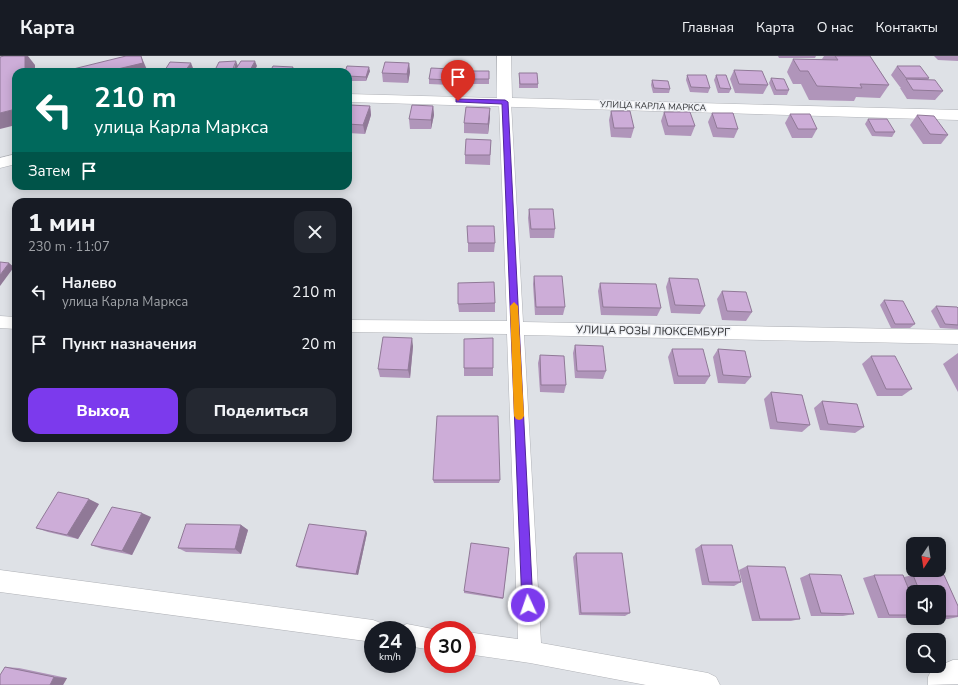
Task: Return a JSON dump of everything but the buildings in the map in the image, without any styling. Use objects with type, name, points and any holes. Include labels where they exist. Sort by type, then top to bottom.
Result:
[{"type":"main road","points":[[504,56],[505,102]]},
{"type":"main road","name":"УЛИЦА КАРЛА МАРКСА","points":[[352,98],[958,115]]},
{"type":"main road","points":[[0,163],[12,160]]},
{"type":"street","points":[[505,102],[530,652]]},
{"type":"street","points":[[0,322],[12,323]]},
{"type":"street","name":"УЛИЦА РОЗЫ ЛЮКСЕМБУРГ","points":[[352,326],[958,337]]},
{"type":"street","points":[[0,581],[364,630]]},
{"type":"street","points":[[476,644],[530,652],[708,685]]},
{"type":"street","points":[[940,685],[940,677],[953,672],[958,672]]},
{"type":"slow traffic","points":[[514,306],[519,416]]},
{"type":"route","points":[[458,101],[505,102],[528,605]]}]
